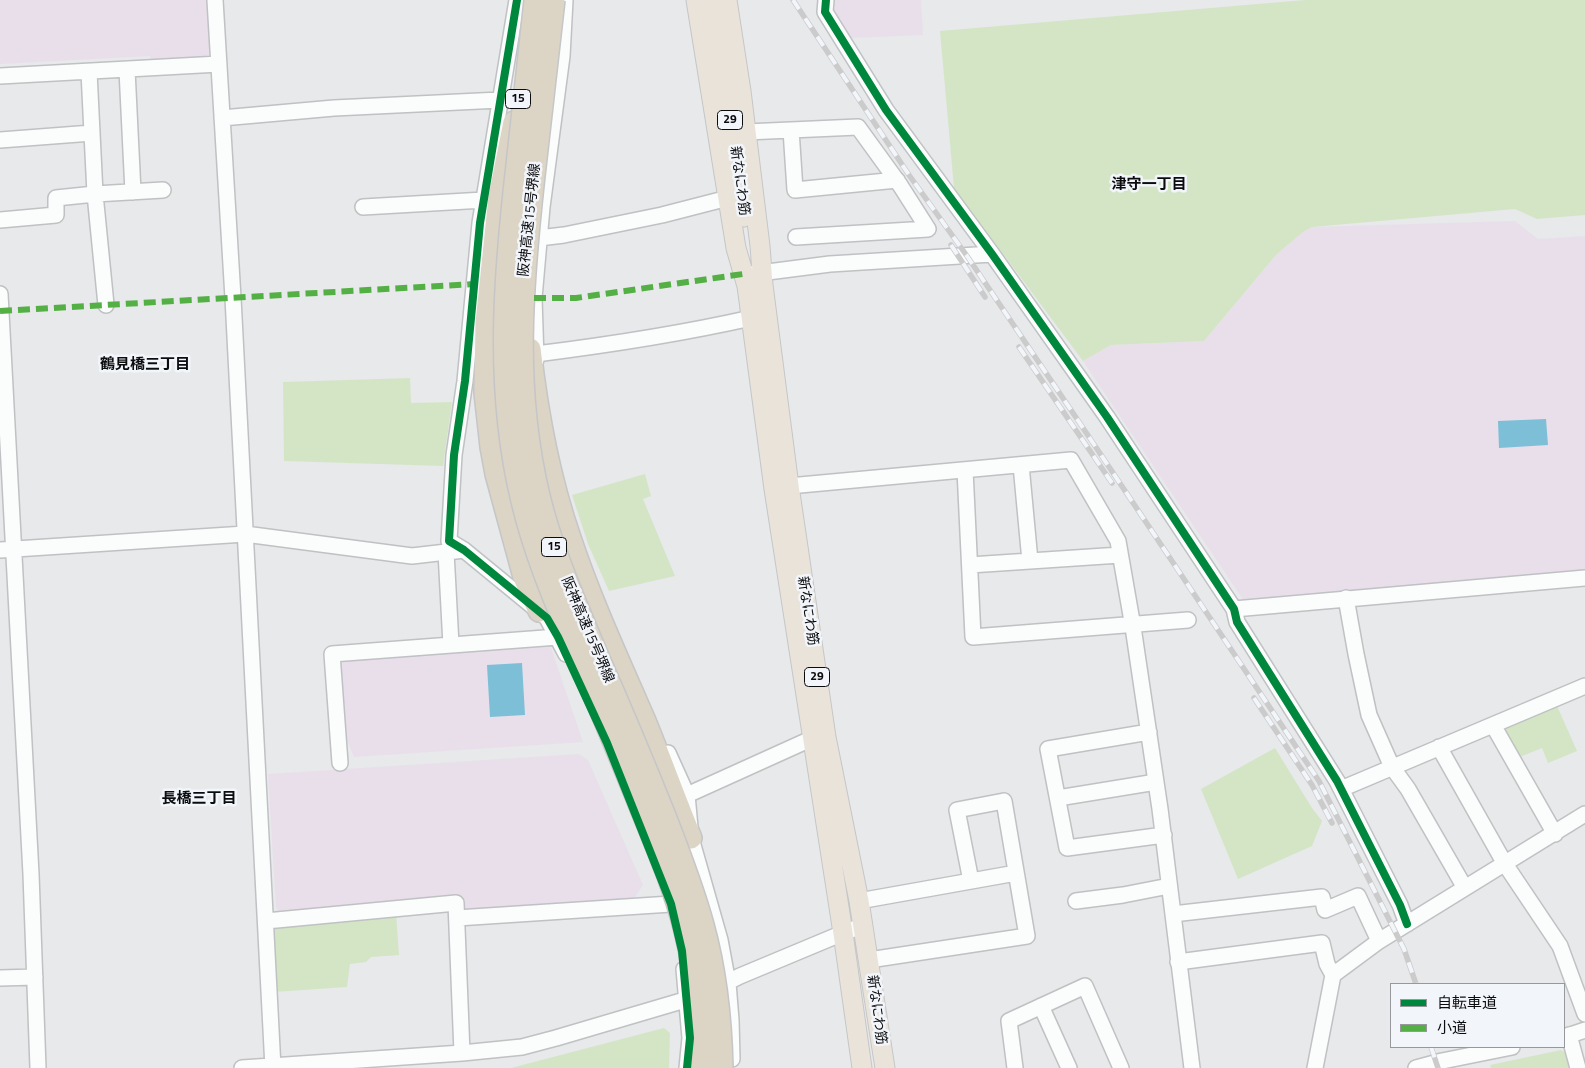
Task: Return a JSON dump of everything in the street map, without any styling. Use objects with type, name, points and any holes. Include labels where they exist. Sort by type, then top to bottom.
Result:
[{"type":"highway","name":"15","points":[[530,0],[517,106],[499,196],[486,323],[485,393],[496,474],[524,577],[539,611]]},
{"type":"highway","name":"阪神高速15号堺線","points":[[535,0],[505,280],[504,369],[506,410],[522,500],[547,581],[673,891],[692,964],[702,1039],[701,1068]]},
{"type":"highway","name":"阪神高速15号堺線","points":[[554,0],[525,277],[522,323],[522,378],[530,453],[549,534],[651,780],[692,887],[704,925],[718,998],[722,1068]]},
{"type":"highway","name":"15","points":[[525,277],[528,325],[537,403],[569,537],[646,724],[679,791],[691,838]]},
{"type":"main road","points":[[696,0],[736,248],[753,278]]},
{"type":"main road","name":"新なにわ筋","points":[[714,0],[753,278],[789,486],[843,933],[862,1068]]},
{"type":"main road","points":[[727,0],[746,132],[753,278]]},
{"type":"main road","name":"新なにわ筋","points":[[753,278],[751,318],[774,489],[820,738],[864,925],[885,1068]]},
{"type":"street","points":[[215,0],[273,1067]]},
{"type":"street","points":[[516,0],[484,200],[466,381],[454,455],[449,541],[464,550],[547,618],[558,636],[607,743],[672,904],[682,950],[690,1038],[687,1068]]},
{"type":"street","points":[[566,0],[562,56],[539,238],[534,298],[536,354],[542,417],[558,493],[571,532],[679,791],[820,738]]},
{"type":"street","points":[[826,0],[825,12],[886,110],[992,254],[1107,417],[1234,608],[1237,622],[1340,789],[1400,905],[1407,924]]},
{"type":"street","points":[[0,76],[219,64]]},
{"type":"street","points":[[127,70],[133,192]]},
{"type":"street","points":[[88,72],[106,305]]},
{"type":"street","points":[[222,118],[334,108],[500,100]]},
{"type":"street","points":[[746,132],[858,127],[897,180],[928,229],[796,237]]},
{"type":"street","points":[[792,130],[795,190],[897,180]]},
{"type":"street","points":[[0,140],[92,133]]},
{"type":"street","points":[[0,220],[56,215],[56,198],[163,190]]},
{"type":"street","points":[[539,238],[564,235],[662,215],[728,198]]},
{"type":"street","points":[[363,207],[484,200]]},
{"type":"street","points":[[753,278],[830,264],[992,254]]},
{"type":"street","points":[[0,294],[7,549],[31,874],[38,1068]]},
{"type":"street","points":[[536,354],[650,339],[751,318]]},
{"type":"street","points":[[789,486],[1071,460],[1118,540],[1133,624],[1164,835],[1192,1068]]},
{"type":"street","points":[[1021,465],[1030,561]]},
{"type":"street","points":[[965,470],[973,637],[1188,620]]},
{"type":"street","points":[[7,549],[245,534],[412,556],[464,550]]},
{"type":"street","points":[[446,552],[451,645]]},
{"type":"street","points":[[970,565],[1120,554]]},
{"type":"street","points":[[1234,608],[1585,578]]},
{"type":"street","points":[[1346,598],[1370,715],[1392,767],[1408,790],[1465,888]]},
{"type":"street","points":[[340,763],[332,654],[558,636]]},
{"type":"street","points":[[1340,789],[1585,686]]},
{"type":"street","points":[[1493,725],[1555,834]]},
{"type":"street","points":[[1149,732],[1048,749],[1067,848],[1164,835]]},
{"type":"street","points":[[1439,747],[1505,864],[1560,946],[1585,1014]]},
{"type":"street","points":[[1058,798],[1156,782]]},
{"type":"street","points":[[869,960],[1026,936],[1004,801],[957,810],[971,881]]},
{"type":"street","points":[[1333,975],[1379,941],[1585,814]]},
{"type":"street","points":[[691,838],[720,940],[728,983],[732,1068]]},
{"type":"street","points":[[859,900],[1016,874]]},
{"type":"street","points":[[1076,901],[1123,895],[1169,886]]},
{"type":"street","points":[[1173,914],[1322,897],[1326,910],[1358,896],[1379,941]]},
{"type":"street","points":[[266,921],[456,903],[462,1053]]},
{"type":"street","points":[[457,918],[672,904]]},
{"type":"street","points":[[242,1068],[462,1053],[522,1046],[686,1001],[740,976],[864,925]]},
{"type":"street","points":[[1178,962],[1322,943],[1327,964],[1333,975],[1315,1068]]},
{"type":"street","points":[[0,978],[35,977]]},
{"type":"street","points":[[1015,1068],[1009,1020],[1085,986],[1121,1068]]},
{"type":"street","points":[[1040,1006],[1069,1068]]},
{"type":"street","points":[[1578,1068],[1566,1036],[1585,1030]]},
{"type":"street","points":[[1416,1068],[1507,1048]]},
{"type":"shaded area","points":[[0,0],[209,0],[212,59],[151,62],[150,56],[0,64]]},
{"type":"shaded area","points":[[832,0],[921,0],[923,35],[851,38],[831,9]]},
{"type":"shaded area","points":[[1515,221],[1538,239],[1585,236],[1585,571],[1244,601],[1083,361],[1111,345],[1204,341],[1276,255],[1303,232],[1312,227]]},
{"type":"shaded area","points":[[549,642],[583,742],[354,757],[347,740],[341,732],[337,665],[342,659]]},
{"type":"shaded area","points":[[579,754],[588,760],[643,885],[631,903],[461,912],[462,897],[280,913],[276,907],[268,774]]},
{"type":"green space","points":[[1305,0],[1585,0],[1585,215],[1537,219],[1515,209],[1312,227],[1303,232],[1276,255],[1204,341],[1111,345],[1083,361],[954,188],[940,31]]},
{"type":"green space","points":[[410,378],[411,403],[452,402],[443,466],[284,461],[283,382]]},
{"type":"green space","points":[[645,474],[651,496],[643,499],[675,576],[609,591],[588,544],[572,495]]},
{"type":"green space","points":[[1551,704],[1557,706],[1577,751],[1548,763],[1542,748],[1515,759],[1498,727]]},
{"type":"green space","points":[[1275,748],[1322,821],[1312,846],[1238,879],[1201,789]]},
{"type":"green space","points":[[396,913],[399,955],[371,957],[366,962],[350,964],[347,987],[274,992],[271,928]]},
{"type":"green space","points":[[664,1028],[670,1033],[669,1068],[511,1068]]},
{"type":"green space","points":[[1561,1050],[1566,1053],[1571,1068],[1491,1068],[1490,1065]]},
{"type":"water","points":[[1546,419],[1548,445],[1499,448],[1498,421]]},
{"type":"water","points":[[522,663],[525,715],[490,717],[487,665]]},
{"type":"railway","points":[[793,0],[909,175],[967,256],[1319,781],[1404,949],[1416,983]]},
{"type":"railway","points":[[951,245],[985,297]]},
{"type":"railway","points":[[1019,347],[1112,483]]},
{"type":"railway","points":[[1254,698],[1312,785],[1332,823]]},
{"type":"railway","points":[[1431,1048],[1438,1068]]},
{"type":"marked path","points":[[534,298],[576,298],[743,274]]},
{"type":"marked path","points":[[0,311],[474,284]]},
{"type":"cycle path","points":[[517,0],[480,223],[465,381],[454,455],[449,541],[464,550],[547,618],[558,637],[607,743],[671,904],[682,951],[690,1038],[687,1068]]},
{"type":"cycle path","points":[[826,0],[825,12],[886,110],[992,254],[1107,417],[1234,609],[1237,622],[1337,781],[1400,905],[1407,924]]},
{"type":"district","name":"津守一丁目","points":[[1149,185]]},
{"type":"district","name":"鶴見橋三丁目","points":[[145,365]]},
{"type":"district","name":"長橋三丁目","points":[[199,799]]}]
